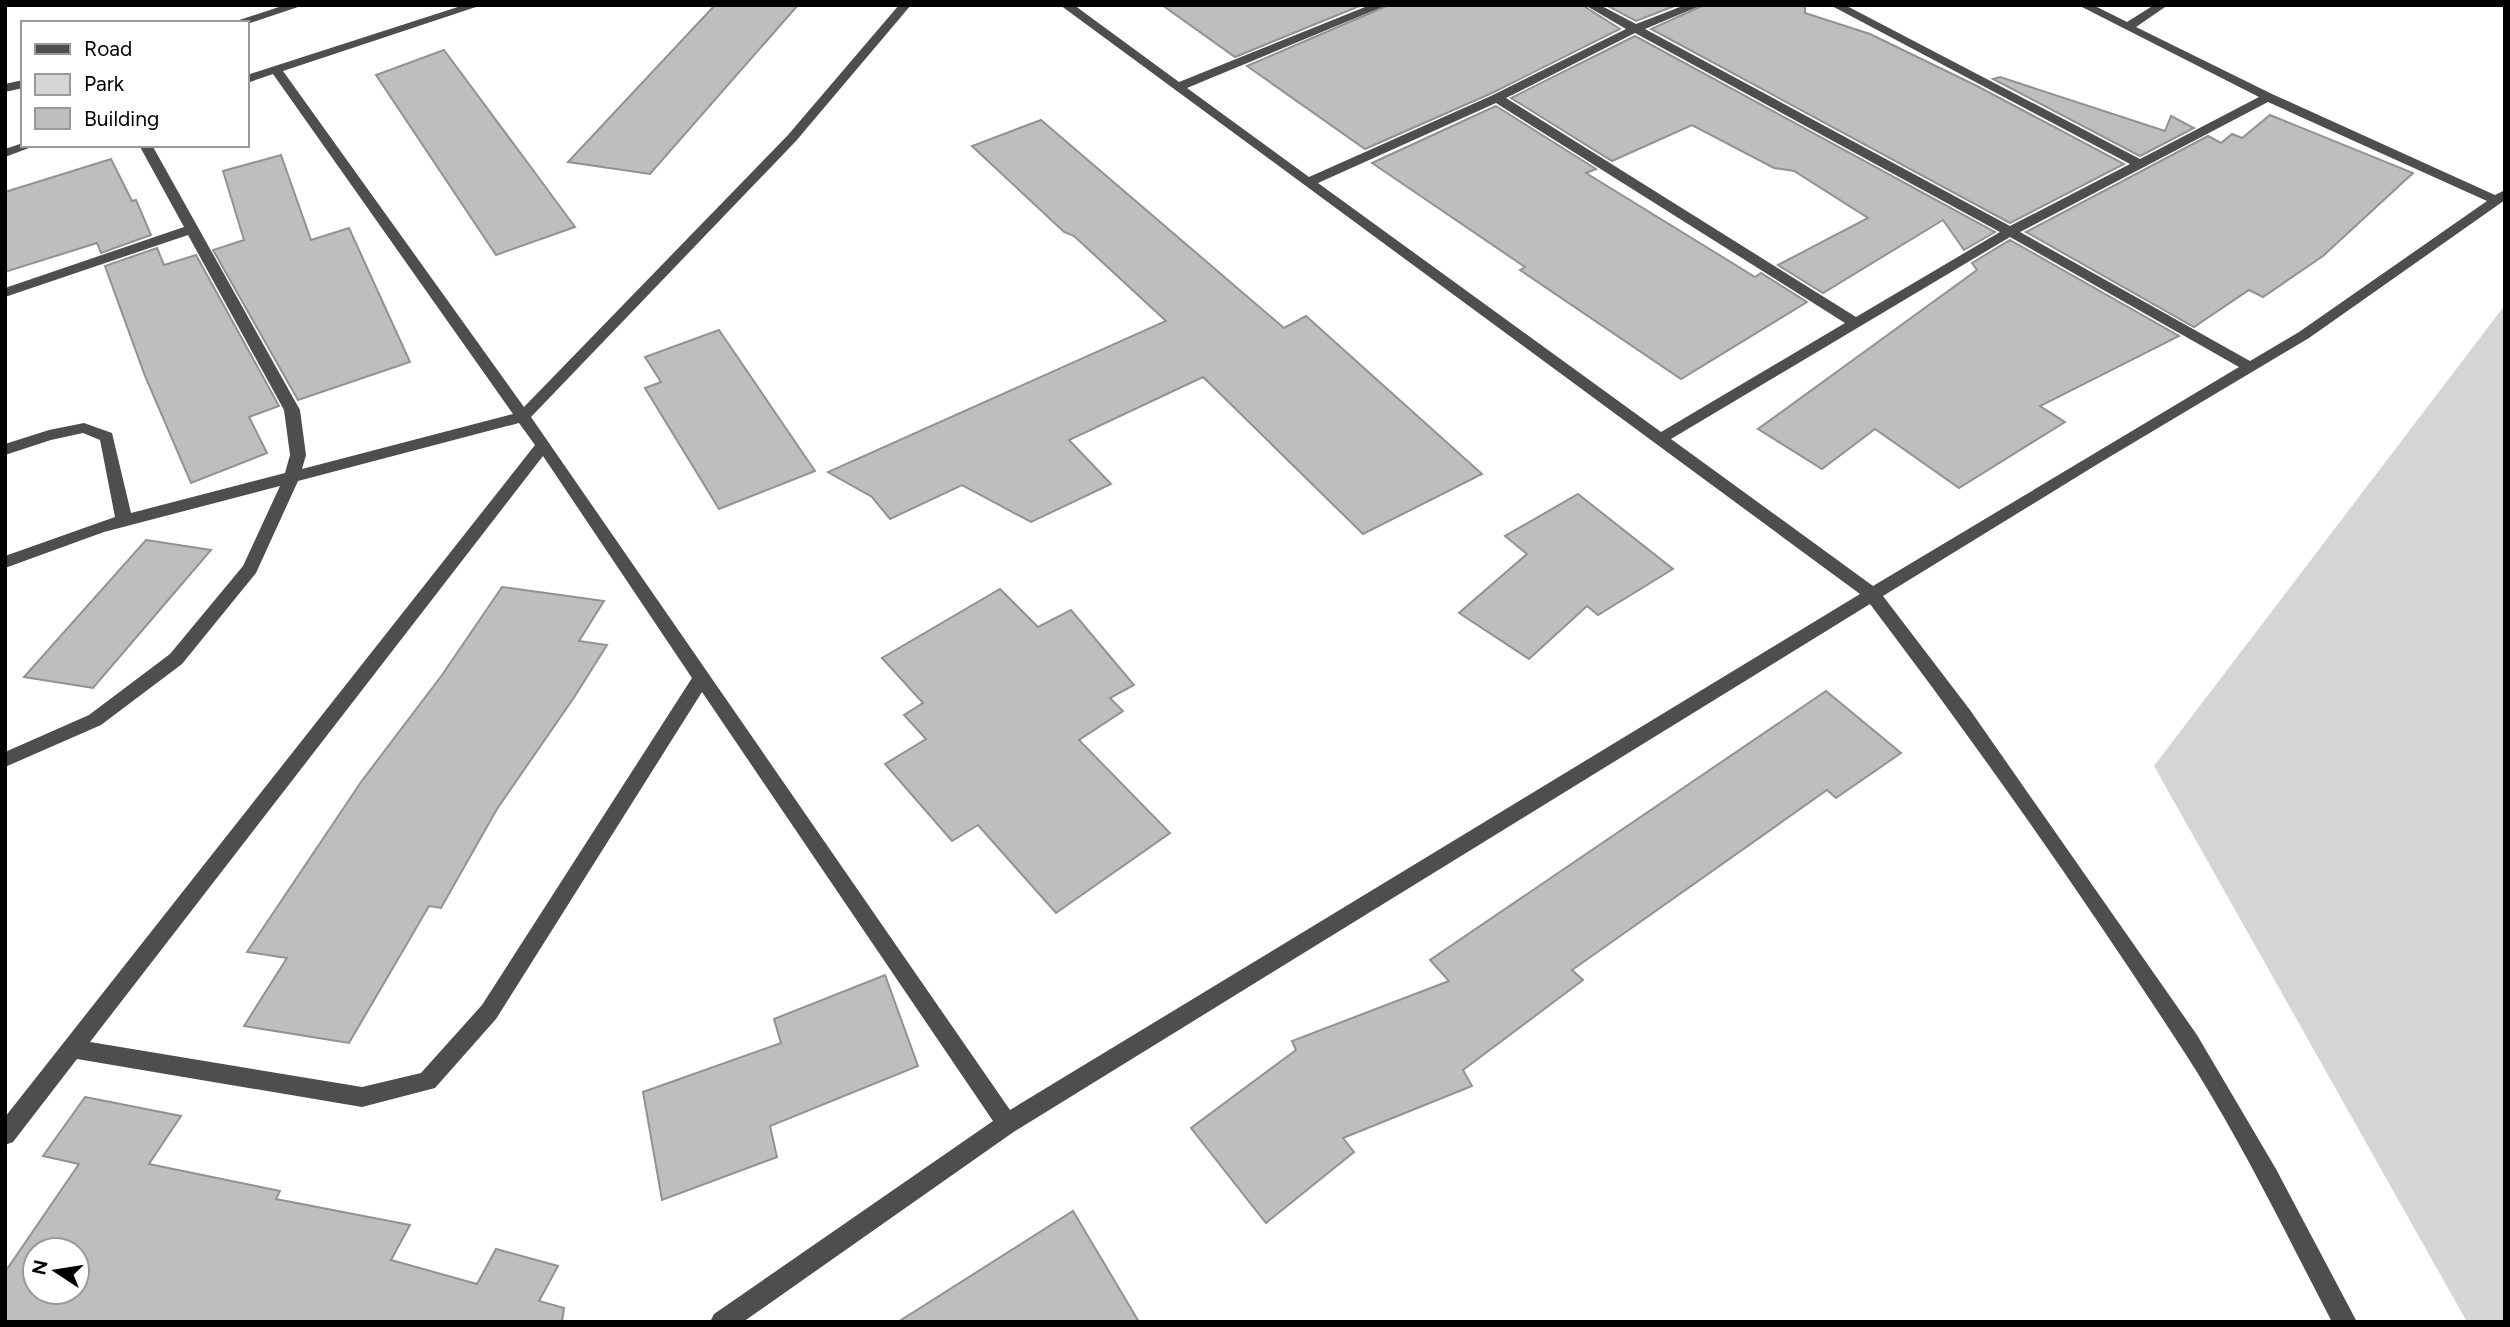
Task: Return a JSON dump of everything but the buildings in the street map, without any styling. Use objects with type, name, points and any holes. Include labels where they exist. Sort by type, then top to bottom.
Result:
[{"type":"street","points":[[243,21],[298,5]]},
{"type":"street","points":[[248,79],[476,5]]},
{"type":"street","points":[[5,562],[124,520],[523,417],[792,138],[905,5]]},
{"type":"street","points":[[1066,5],[1873,595],[1964,715],[2190,1042],[2269,1177],[2346,1322]]},
{"type":"street","points":[[1178,87],[1381,5]]},
{"type":"street","points":[[1591,5],[2009,232],[2250,367]]},
{"type":"street","points":[[1308,182],[1497,98],[1635,29],[1696,5]]},
{"type":"street","points":[[1836,5],[2140,164]]},
{"type":"street","points":[[2084,5],[2268,97],[2500,197]]},
{"type":"street","points":[[2129,27],[2162,5]]},
{"type":"street","points":[[276,70],[543,445],[1007,1124]]},
{"type":"street","points":[[1660,439],[2009,232],[2268,97]]},
{"type":"street","points":[[1497,98],[1856,323]]},
{"type":"street","points":[[5,153],[24,147]]},
{"type":"street","points":[[5,760],[96,720],[176,659],[250,569],[291,479],[298,455],[292,410],[146,147]]},
{"type":"street","points":[[722,1322],[1007,1124],[2304,335],[2500,197]]},
{"type":"street","points":[[5,293],[191,229]]},
{"type":"street","points":[[5,450],[49,435],[84,428],[107,437],[124,520]]},
{"type":"street","points":[[5,1135],[543,445]]},
{"type":"street","points":[[73,1049],[362,1097],[427,1081],[489,1012],[702,677]]},
{"type":"green space","points":[[2505,305],[2505,1322],[2467,1322],[2154,766]]}]
